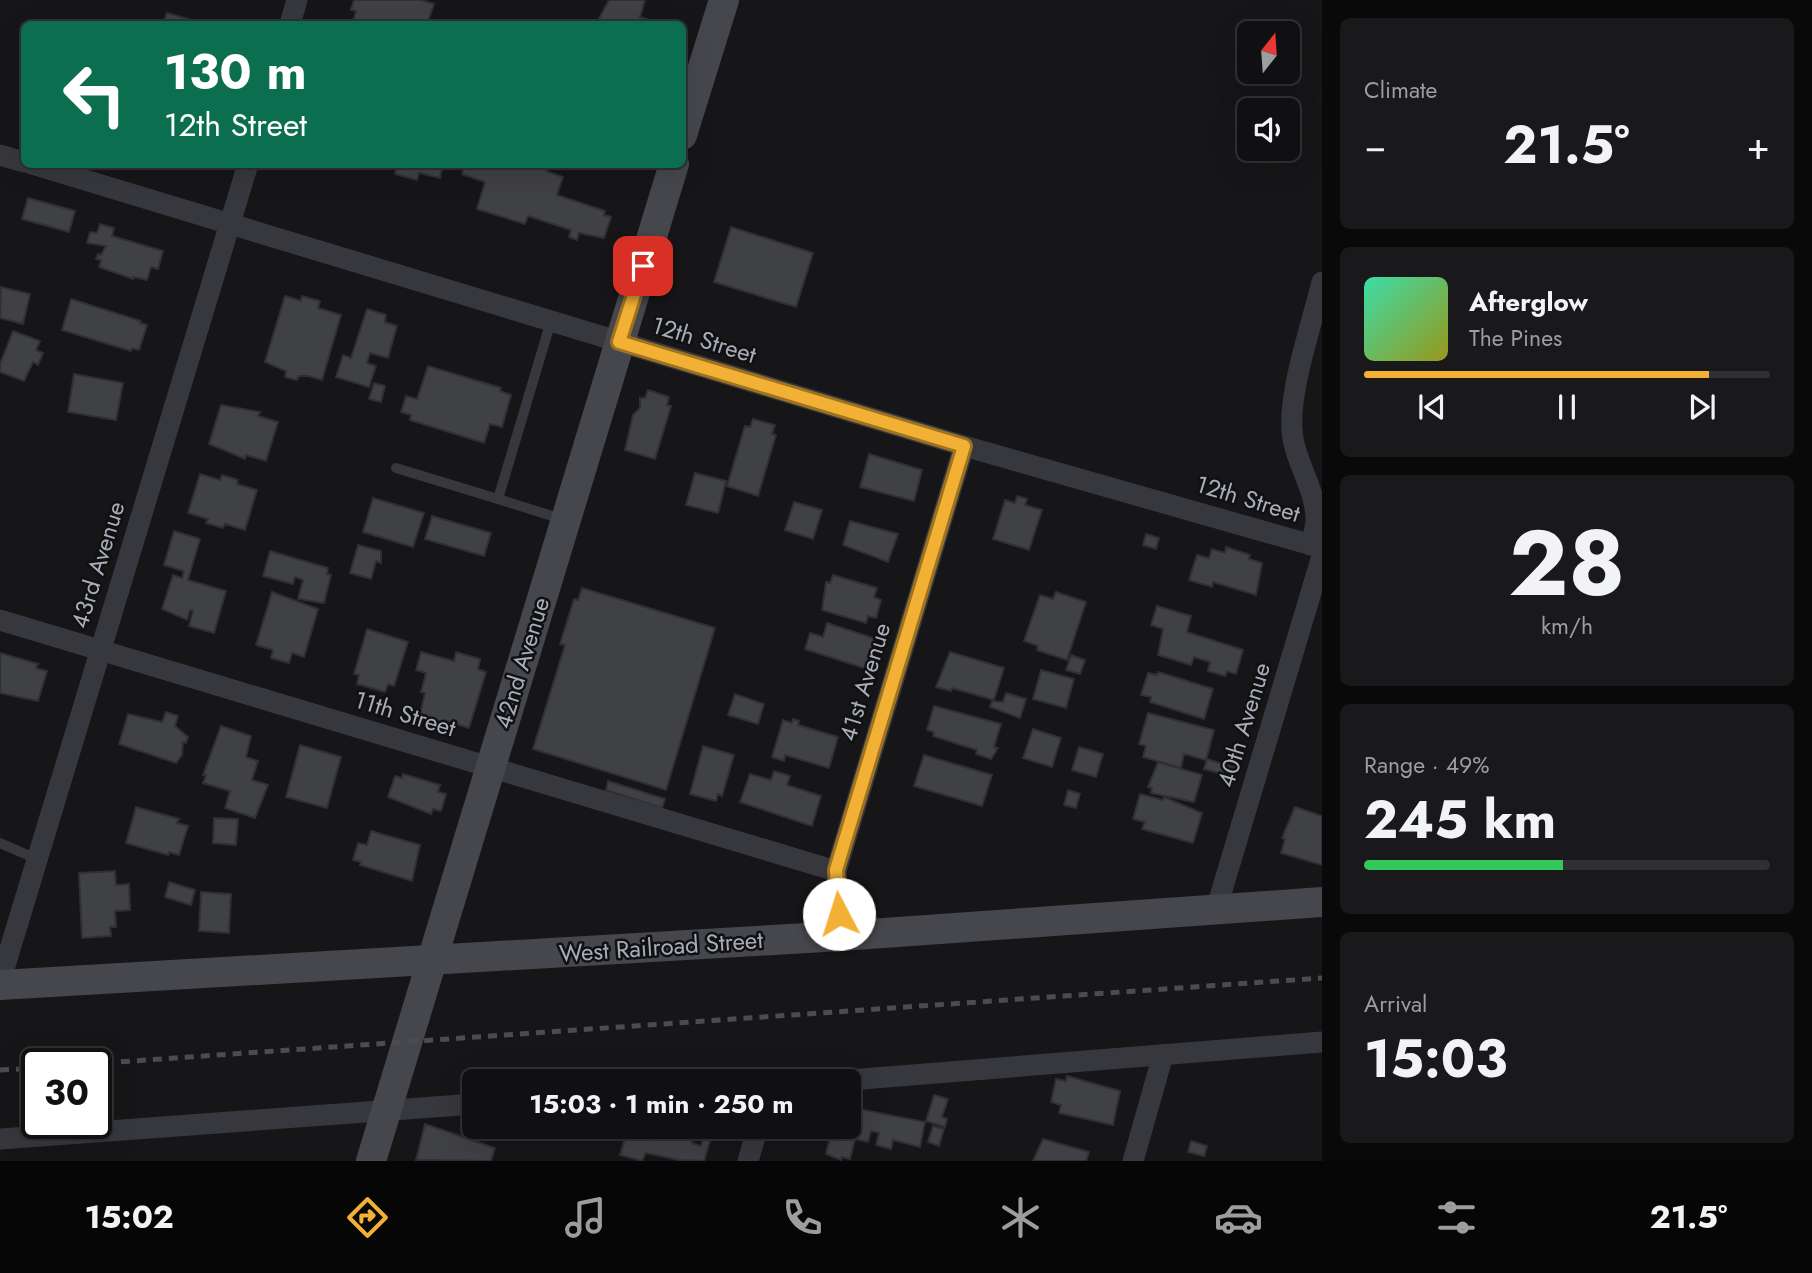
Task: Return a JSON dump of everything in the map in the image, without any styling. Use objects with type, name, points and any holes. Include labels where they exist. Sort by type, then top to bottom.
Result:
[{"type":"street","points":[[291,21],[298,0]]},
{"type":"street","points":[[686,122],[724,0]]},
{"type":"street","points":[[0,155],[21,161]]},
{"type":"street","name":"12th Street","points":[[45,168],[230,226],[1318,550]]},
{"type":"street","name":"43rd Avenue","points":[[0,984],[6,942],[37,859],[247,168]]},
{"type":"street","name":"42nd Avenue","points":[[371,1161],[673,168]]},
{"type":"street","name":"40th Avenue","points":[[1216,910],[1318,550],[1315,510],[1297,457],[1292,431],[1293,405],[1322,282]]},
{"type":"street","name":"41st Avenue","points":[[841,936],[836,870],[964,446]]},
{"type":"street","name":"11th Street","points":[[0,620],[836,870]]},
{"type":"street","name":"West Railroad Street","points":[[0,984],[841,936],[1322,902]]},
{"type":"street","points":[[861,1079],[1322,1042]]},
{"type":"street","points":[[1133,1161],[1163,1055]]},
{"type":"street","points":[[0,1139],[462,1105]]},
{"type":"street","points":[[748,1161],[754,1139]]},
{"type":"lane","points":[[498,499],[551,321]]},
{"type":"lane","points":[[397,468],[565,520]]},
{"type":"lane","points":[[0,843],[37,859]]},
{"type":"building","points":[[354,0],[421,0],[434,4],[428,21],[353,21],[356,11],[351,10]]},
{"type":"building","points":[[609,0],[645,0],[640,17],[649,21],[598,21]]},
{"type":"building","points":[[167,13],[195,21],[164,21]]},
{"type":"building","points":[[397,168],[442,168],[440,178],[419,173],[417,180],[395,174]]},
{"type":"building","points":[[464,168],[547,168],[546,171],[563,177],[557,195],[605,211],[604,215],[611,217],[604,238],[579,233],[577,240],[569,237],[571,230],[528,216],[525,224],[477,209],[485,182],[462,174]]},
{"type":"building","points":[[28,198],[75,211],[69,232],[22,219]]},
{"type":"building","points":[[100,224],[114,228],[112,236],[163,251],[158,269],[151,267],[147,280],[133,279],[99,267],[101,260],[96,259],[106,246],[87,243],[90,232],[97,233]]},
{"type":"building","points":[[731,227],[813,253],[796,307],[714,282]]},
{"type":"building","points":[[1,287],[30,294],[23,324],[0,318]]},
{"type":"building","points":[[285,296],[301,301],[302,296],[320,301],[318,308],[341,315],[322,380],[308,376],[299,376],[297,380],[285,377],[286,371],[265,362]]},
{"type":"building","points":[[71,299],[147,325],[139,350],[132,348],[131,351],[62,330]]},
{"type":"building","points":[[367,309],[386,315],[385,322],[397,326],[388,358],[370,353],[367,363],[376,366],[369,387],[336,377],[343,355],[351,358]]},
{"type":"building","points":[[13,331],[40,341],[36,350],[43,353],[38,365],[33,362],[24,381],[0,372],[0,364]]},
{"type":"building","points":[[428,366],[501,388],[500,391],[511,395],[502,427],[490,424],[484,443],[410,420],[411,415],[401,412],[406,396],[417,399]]},
{"type":"building","points":[[74,374],[123,383],[116,420],[68,412]]},
{"type":"building","points":[[374,383],[385,386],[381,402],[369,399]]},
{"type":"building","points":[[648,390],[669,397],[667,405],[671,406],[655,459],[625,450],[633,415],[640,408],[640,398],[645,398]]},
{"type":"building","points":[[221,405],[260,412],[258,416],[278,422],[266,461],[246,455],[245,459],[209,444]]},
{"type":"building","points":[[753,419],[775,425],[772,434],[776,435],[758,496],[727,486],[745,426],[750,427]]},
{"type":"building","points":[[869,454],[922,470],[914,501],[860,487]]},
{"type":"building","points":[[695,473],[726,481],[718,513],[686,505]]},
{"type":"building","points":[[200,474],[220,480],[222,475],[238,480],[237,484],[257,490],[245,530],[225,524],[223,528],[206,523],[208,519],[188,513]]},
{"type":"building","points":[[1017,496],[1027,499],[1025,505],[1042,510],[1029,550],[993,539],[1005,500],[1015,503]]},
{"type":"building","points":[[373,498],[424,513],[413,547],[363,532]]},
{"type":"building","points":[[794,502],[822,510],[813,539],[785,530]]},
{"type":"building","points":[[432,516],[491,533],[484,556],[425,539]]},
{"type":"building","points":[[850,521],[898,534],[888,562],[843,545]]},
{"type":"building","points":[[174,531],[200,539],[188,580],[226,591],[214,633],[189,626],[193,611],[190,610],[187,620],[162,609],[173,575],[182,578],[184,571],[164,565]]},
{"type":"building","points":[[1146,534],[1159,538],[1156,549],[1143,545]]},
{"type":"building","points":[[358,545],[381,551],[381,563],[376,561],[371,579],[350,573]]},
{"type":"building","points":[[1226,547],[1250,555],[1249,559],[1262,563],[1256,595],[1213,582],[1212,587],[1189,580],[1197,555],[1209,558],[1212,549],[1225,553]]},
{"type":"building","points":[[270,551],[328,568],[327,574],[331,575],[324,603],[298,599],[303,580],[295,577],[293,584],[263,576]]},
{"type":"building","points":[[833,575],[877,588],[874,597],[881,600],[876,618],[868,616],[866,623],[822,610],[826,582],[830,583]]},
{"type":"building","points":[[582,588],[715,628],[666,790],[533,749],[565,645],[560,644],[574,599],[578,600]]},
{"type":"building","points":[[272,592],[318,609],[304,657],[292,653],[289,663],[271,658],[273,650],[256,645]]},
{"type":"building","points":[[1056,592],[1086,602],[1067,660],[1037,650],[1038,646],[1024,641],[1040,595],[1053,599]]},
{"type":"building","points":[[1157,606],[1191,616],[1187,632],[1243,650],[1236,674],[1227,671],[1225,676],[1208,671],[1210,662],[1194,657],[1191,665],[1158,655],[1163,629],[1151,625]]},
{"type":"building","points":[[827,623],[876,639],[867,669],[805,649],[810,633],[823,637]]},
{"type":"building","points":[[367,629],[408,642],[394,686],[388,684],[385,692],[357,684],[359,675],[354,674]]},
{"type":"building","points":[[421,652],[454,661],[456,652],[480,659],[478,669],[486,672],[469,728],[443,720],[440,728],[419,719],[426,673],[416,670]]},
{"type":"building","points":[[950,652],[1004,668],[994,700],[952,688],[951,691],[936,687]]},
{"type":"building","points":[[0,653],[38,664],[36,668],[47,671],[38,701],[0,693]]},
{"type":"building","points":[[1071,655],[1085,660],[1080,674],[1066,670]]},
{"type":"building","points":[[1041,670],[1074,679],[1066,708],[1033,699]]},
{"type":"building","points":[[1158,672],[1213,689],[1204,719],[1150,702],[1151,697],[1141,695],[1148,673],[1157,675]]},
{"type":"building","points":[[1006,693],[1026,699],[1020,718],[990,707],[992,701],[1003,702]]},
{"type":"building","points":[[735,694],[764,704],[758,724],[728,715]]},
{"type":"building","points":[[934,706],[1001,724],[994,747],[998,748],[991,759],[976,754],[977,750],[933,736],[934,732],[927,730]]},
{"type":"building","points":[[166,712],[178,716],[175,726],[188,737],[186,743],[183,742],[182,755],[176,763],[119,744],[128,714],[162,722]]},
{"type":"building","points":[[1148,713],[1214,730],[1206,760],[1184,754],[1181,768],[1143,757],[1146,746],[1139,744]]},
{"type":"building","points":[[793,719],[799,721],[798,725],[838,737],[829,768],[785,755],[784,761],[772,757],[783,720],[792,723]]},
{"type":"building","points":[[221,726],[251,736],[246,757],[258,761],[252,780],[268,785],[255,818],[225,808],[230,791],[203,783],[206,775],[203,775]]},
{"type":"building","points":[[1033,729],[1061,738],[1052,767],[1023,758]]},
{"type":"building","points":[[300,745],[341,757],[327,808],[286,797]]},
{"type":"building","points":[[703,746],[734,755],[722,796],[718,794],[716,801],[690,794]]},
{"type":"building","points":[[1079,747],[1103,754],[1096,777],[1072,770]]},
{"type":"building","points":[[924,755],[992,775],[982,806],[914,786]]},
{"type":"building","points":[[1207,759],[1236,768],[1233,777],[1204,769]]},
{"type":"building","points":[[1158,762],[1202,775],[1194,802],[1151,793],[1152,788],[1148,787]]},
{"type":"building","points":[[774,771],[790,776],[787,785],[821,796],[812,826],[740,802],[750,774],[771,780]]},
{"type":"building","points":[[403,774],[440,785],[438,792],[446,794],[441,811],[433,809],[431,814],[388,797],[395,776],[402,778]]},
{"type":"building","points":[[608,781],[665,799],[662,808],[606,790]]},
{"type":"building","points":[[1068,790],[1080,794],[1076,808],[1064,805]]},
{"type":"building","points":[[1140,794],[1163,800],[1164,797],[1202,813],[1193,843],[1142,829],[1145,822],[1133,819]]},
{"type":"building","points":[[136,807],[179,819],[177,823],[188,826],[179,855],[169,852],[168,855],[126,843]]},
{"type":"building","points":[[1295,807],[1322,816],[1322,865],[1281,853],[1285,839],[1282,838]]},
{"type":"building","points":[[214,818],[238,819],[236,845],[213,843]]},
{"type":"building","points":[[371,831],[420,845],[412,881],[360,865],[361,862],[353,860],[358,843],[367,845]]},
{"type":"building","points":[[115,871],[116,885],[129,884],[130,910],[115,911],[116,927],[110,927],[111,936],[82,938],[79,873]]},
{"type":"building","points":[[169,882],[195,890],[191,905],[165,897]]},
{"type":"building","points":[[201,892],[231,894],[229,933],[199,931]]},
{"type":"building","points":[[1067,1076],[1120,1091],[1113,1125],[1059,1113],[1061,1105],[1051,1102],[1056,1079],[1066,1081]]},
{"type":"building","points":[[934,1095],[948,1099],[942,1117],[947,1119],[945,1127],[926,1121]]},
{"type":"building","points":[[861,1109],[925,1122],[920,1147],[893,1140],[891,1149],[876,1145],[879,1133],[871,1131],[868,1142],[855,1139],[861,1139]]},
{"type":"building","points":[[425,1124],[462,1137],[462,1139],[495,1148],[491,1161],[416,1160]]},
{"type":"building","points":[[933,1126],[944,1129],[939,1146],[928,1142]]},
{"type":"building","points":[[625,1139],[693,1139],[692,1143],[701,1146],[703,1139],[710,1141],[704,1161],[679,1160],[646,1153],[642,1161],[620,1155]]},
{"type":"building","points":[[830,1139],[855,1139],[850,1159],[842,1157],[841,1160],[826,1154]]},
{"type":"building","points":[[1043,1139],[1089,1152],[1086,1161],[1033,1161]]},
{"type":"building","points":[[1191,1141],[1207,1146],[1204,1156],[1188,1152]]},
{"type":"railway","points":[[112,1062],[1322,978]]},
{"type":"railway","points":[[0,1070],[21,1069]]},
{"type":"route","points":[[643,266],[619,342],[964,446],[836,870],[839,914]]}]
